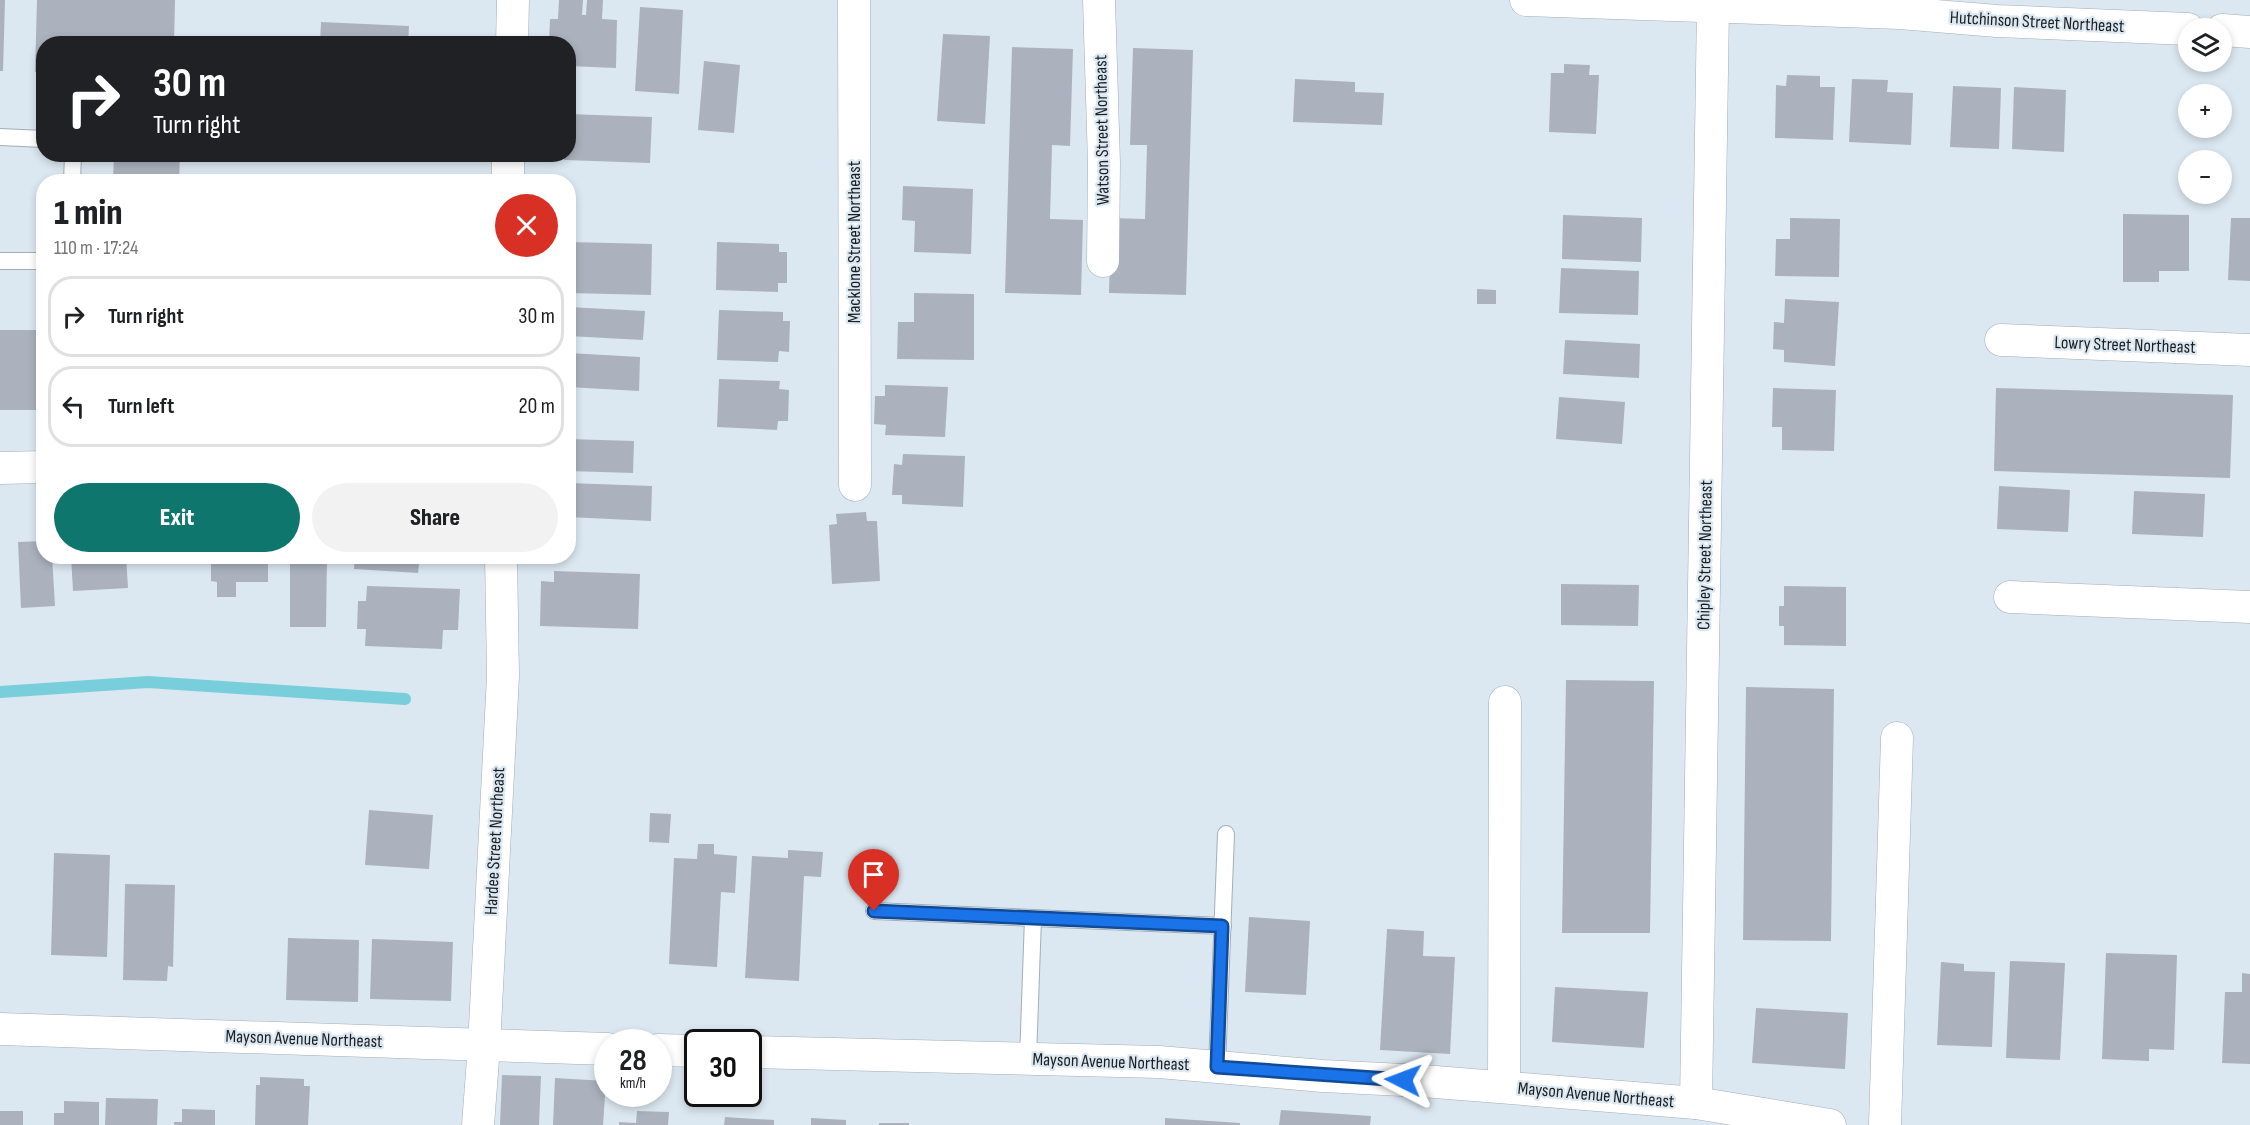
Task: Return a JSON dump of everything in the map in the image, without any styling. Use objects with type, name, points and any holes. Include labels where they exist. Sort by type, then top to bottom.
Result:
[{"type":"street","points":[[512,36],[513,0]]},
{"type":"street","name":"Macklone Street Northeast","points":[[854,0],[855,485]]},
{"type":"street","name":"Watson Street Northeast","points":[[1098,0],[1104,163],[1103,261]]},
{"type":"street","name":"Hutchinson Street Northeast","points":[[1526,0],[1900,13],[1997,11],[2178,28]]},
{"type":"street","name":"Chipley Street Northeast","points":[[1696,1103],[1713,7]]},
{"type":"street","points":[[2232,31],[2250,32]]},
{"type":"street","name":"Lowry Street Northeast","points":[[2001,339],[2250,350]]},
{"type":"street","points":[[0,468],[36,467]]},
{"type":"street","name":"Hardee Street Northeast","points":[[478,1125],[503,676],[501,564]]},
{"type":"street","points":[[2010,597],[2250,607]]},
{"type":"street","points":[[1504,1087],[1505,702]]},
{"type":"street","points":[[1885,1125],[1897,738]]},
{"type":"street","name":"Mayson Avenue Northeast","points":[[0,1029],[594,1049]]},
{"type":"street","name":"Mayson Avenue Northeast","points":[[762,1052],[1159,1062],[1696,1103],[1830,1125]]},
{"type":"lane","points":[[0,137],[36,139]]},
{"type":"lane","points":[[0,261],[36,261]]},
{"type":"lane","points":[[1217,1067],[1226,834]]},
{"type":"lane","points":[[874,911],[1222,926]]},
{"type":"lane","points":[[1028,1059],[1033,918]]},
{"type":"building","points":[[0,0],[5,0],[3,71],[0,71]]},
{"type":"building","points":[[37,0],[175,0],[174,36],[36,36]]},
{"type":"building","points":[[559,0],[583,0],[582,15],[586,15],[587,0],[603,0],[602,19],[617,20],[616,68],[576,66],[576,36],[549,36],[550,19],[558,19]]},
{"type":"building","points":[[640,7],[683,10],[679,94],[635,91]]},
{"type":"building","points":[[321,22],[409,26],[408,36],[320,36]]},
{"type":"building","points":[[943,34],[990,36],[985,124],[937,121]]},
{"type":"building","points":[[1012,47],[1073,49],[1070,146],[1052,145],[1050,219],[1083,220],[1081,295],[1005,293]]},
{"type":"building","points":[[1133,48],[1193,50],[1186,295],[1109,293],[1111,218],[1145,219],[1147,145],[1130,145]]},
{"type":"building","points":[[704,61],[740,65],[734,133],[698,130]]},
{"type":"building","points":[[1564,64],[1590,65],[1589,75],[1599,75],[1596,134],[1549,132],[1551,73],[1564,73]]},
{"type":"building","points":[[1787,75],[1820,76],[1820,87],[1835,87],[1833,140],[1775,138],[1776,85],[1786,86]]},
{"type":"building","points":[[1295,79],[1355,82],[1355,92],[1384,93],[1382,125],[1293,122]]},
{"type":"building","points":[[1852,79],[1888,80],[1887,92],[1913,93],[1911,145],[1849,142]]},
{"type":"building","points":[[1953,86],[2001,88],[1999,149],[1950,147]]},
{"type":"building","points":[[2014,87],[2066,90],[2064,152],[2012,149]]},
{"type":"building","points":[[576,114],[652,117],[650,163],[576,160]]},
{"type":"building","points":[[114,162],[180,162],[179,174],[113,174]]},
{"type":"building","points":[[903,186],[973,189],[971,254],[914,252],[915,221],[902,220]]},
{"type":"building","points":[[2123,214],[2189,215],[2189,271],[2159,271],[2159,282],[2123,282]]},
{"type":"building","points":[[1563,215],[1642,218],[1641,262],[1562,259]]},
{"type":"building","points":[[1790,218],[1840,219],[1839,277],[1775,276],[1776,239],[1790,239]]},
{"type":"building","points":[[2231,218],[2250,218],[2250,281],[2228,280]]},
{"type":"building","points":[[576,242],[652,244],[651,295],[576,293]]},
{"type":"building","points":[[717,242],[779,244],[779,252],[787,252],[787,283],[778,283],[778,292],[716,290]]},
{"type":"building","points":[[1561,268],[1639,271],[1638,315],[1559,313]]},
{"type":"building","points":[[1477,289],[1496,290],[1496,304],[1477,304]]},
{"type":"building","points":[[914,293],[974,294],[974,360],[897,359],[898,322],[914,322]]},
{"type":"building","points":[[1785,299],[1839,302],[1835,366],[1784,362],[1784,350],[1773,349],[1774,322],[1784,323]]},
{"type":"building","points":[[576,307],[645,311],[643,340],[576,336]]},
{"type":"building","points":[[719,310],[783,312],[783,321],[790,321],[789,352],[779,351],[778,362],[717,360]]},
{"type":"building","points":[[0,330],[36,330],[36,410],[0,410]]},
{"type":"building","points":[[1565,340],[1640,344],[1639,378],[1563,374]]},
{"type":"building","points":[[576,353],[640,357],[639,391],[576,387]]},
{"type":"building","points":[[719,379],[780,381],[779,389],[789,390],[788,421],[778,421],[777,430],[717,427]]},
{"type":"building","points":[[885,385],[948,387],[945,437],[885,435],[886,425],[874,424],[875,396],[885,396]]},
{"type":"building","points":[[1773,388],[1836,390],[1834,451],[1782,450],[1782,427],[1772,427]]},
{"type":"building","points":[[1996,388],[2233,395],[2230,478],[1994,471]]},
{"type":"building","points":[[1559,397],[1625,402],[1622,444],[1556,439]]},
{"type":"building","points":[[576,439],[634,441],[633,473],[576,471]]},
{"type":"building","points":[[903,454],[965,456],[963,507],[902,504],[902,495],[892,495],[894,464],[902,465]]},
{"type":"building","points":[[576,483],[652,486],[651,521],[576,517]]},
{"type":"building","points":[[1999,486],[2070,490],[2068,532],[1997,529]]},
{"type":"building","points":[[2134,491],[2205,494],[2203,537],[2132,534]]},
{"type":"building","points":[[866,512],[867,521],[877,521],[880,581],[832,584],[829,525],[837,524],[836,514]]},
{"type":"building","points":[[36,541],[36,564],[52,564],[55,606],[21,608],[18,542]]},
{"type":"building","points":[[71,564],[126,564],[128,588],[73,591]]},
{"type":"building","points":[[211,564],[268,564],[268,582],[236,582],[236,597],[217,597],[217,582],[211,581]]},
{"type":"building","points":[[290,564],[327,564],[326,627],[290,627]]},
{"type":"building","points":[[354,564],[419,564],[418,573],[354,569]]},
{"type":"building","points":[[554,571],[640,574],[638,629],[540,626],[541,581],[554,582]]},
{"type":"building","points":[[1561,584],[1639,585],[1638,626],[1561,625]]},
{"type":"building","points":[[367,586],[460,589],[458,630],[443,630],[442,649],[365,646],[366,629],[357,629],[358,601],[366,601]]},
{"type":"building","points":[[1784,586],[1846,587],[1846,646],[1784,645],[1784,626],[1779,626],[1779,606],[1784,606]]},
{"type":"building","points":[[1566,680],[1654,681],[1650,933],[1562,933]]},
{"type":"building","points":[[1746,687],[1834,689],[1831,941],[1743,940]]},
{"type":"building","points":[[369,810],[433,815],[429,869],[365,865]]},
{"type":"building","points":[[650,813],[671,814],[669,843],[649,842]]},
{"type":"building","points":[[698,844],[714,844],[714,854],[737,856],[735,893],[721,892],[717,967],[669,964],[674,858],[697,859]]},
{"type":"building","points":[[788,850],[823,852],[821,877],[804,876],[799,981],[745,978],[752,856],[788,858]]},
{"type":"building","points":[[54,853],[110,855],[107,957],[51,955]]},
{"type":"building","points":[[125,884],[175,885],[173,967],[168,966],[167,981],[123,980]]},
{"type":"building","points":[[1249,917],[1310,921],[1306,995],[1245,992]]},
{"type":"building","points":[[1387,929],[1424,931],[1423,956],[1455,957],[1450,1054],[1380,1050]]},
{"type":"building","points":[[288,938],[359,940],[358,1002],[286,1000]]},
{"type":"building","points":[[372,939],[453,942],[451,1001],[370,999]]},
{"type":"building","points":[[2106,953],[2177,955],[2174,1050],[2149,1049],[2149,1061],[2102,1059]]},
{"type":"building","points":[[2010,961],[2065,963],[2060,1060],[2006,1058]]},
{"type":"building","points":[[1941,962],[1964,964],[1964,971],[1995,972],[1992,1047],[1937,1045]]},
{"type":"building","points":[[2242,973],[2250,974],[2250,1064],[2222,1063],[2225,992],[2242,992]]},
{"type":"building","points":[[1555,987],[1648,992],[1644,1048],[1552,1042]]},
{"type":"building","points":[[1756,1008],[1848,1013],[1845,1069],[1752,1063]]},
{"type":"building","points":[[502,1075],[541,1076],[539,1125],[500,1125]]},
{"type":"building","points":[[260,1077],[304,1079],[304,1086],[310,1086],[308,1125],[255,1125],[256,1085],[260,1085]]},
{"type":"building","points":[[555,1078],[594,1080],[594,1107],[604,1107],[603,1125],[553,1125]]},
{"type":"building","points":[[106,1098],[158,1099],[157,1125],[105,1125]]},
{"type":"building","points":[[64,1101],[99,1102],[99,1125],[54,1125],[54,1113],[64,1113]]},
{"type":"building","points":[[182,1109],[215,1110],[215,1125],[174,1125],[174,1122],[182,1122]]},
{"type":"building","points":[[1281,1110],[1371,1116],[1370,1125],[1279,1125]]},
{"type":"building","points":[[0,1111],[23,1111],[23,1125],[0,1125]]},
{"type":"building","points":[[637,1111],[669,1112],[668,1125],[619,1125],[619,1122],[636,1123]]},
{"type":"building","points":[[725,1117],[774,1120],[774,1125],[724,1125]]},
{"type":"building","points":[[811,1118],[846,1120],[846,1125],[811,1125]]},
{"type":"building","points":[[1165,1118],[1240,1123],[1240,1125],[1165,1125]]},
{"type":"building","points":[[879,1123],[909,1123],[909,1125],[879,1125]]},
{"type":"waterway","points":[[0,692],[148,682],[405,699]]},
{"type":"route","points":[[874,911],[1222,926],[1217,1067],[1403,1080]]}]
